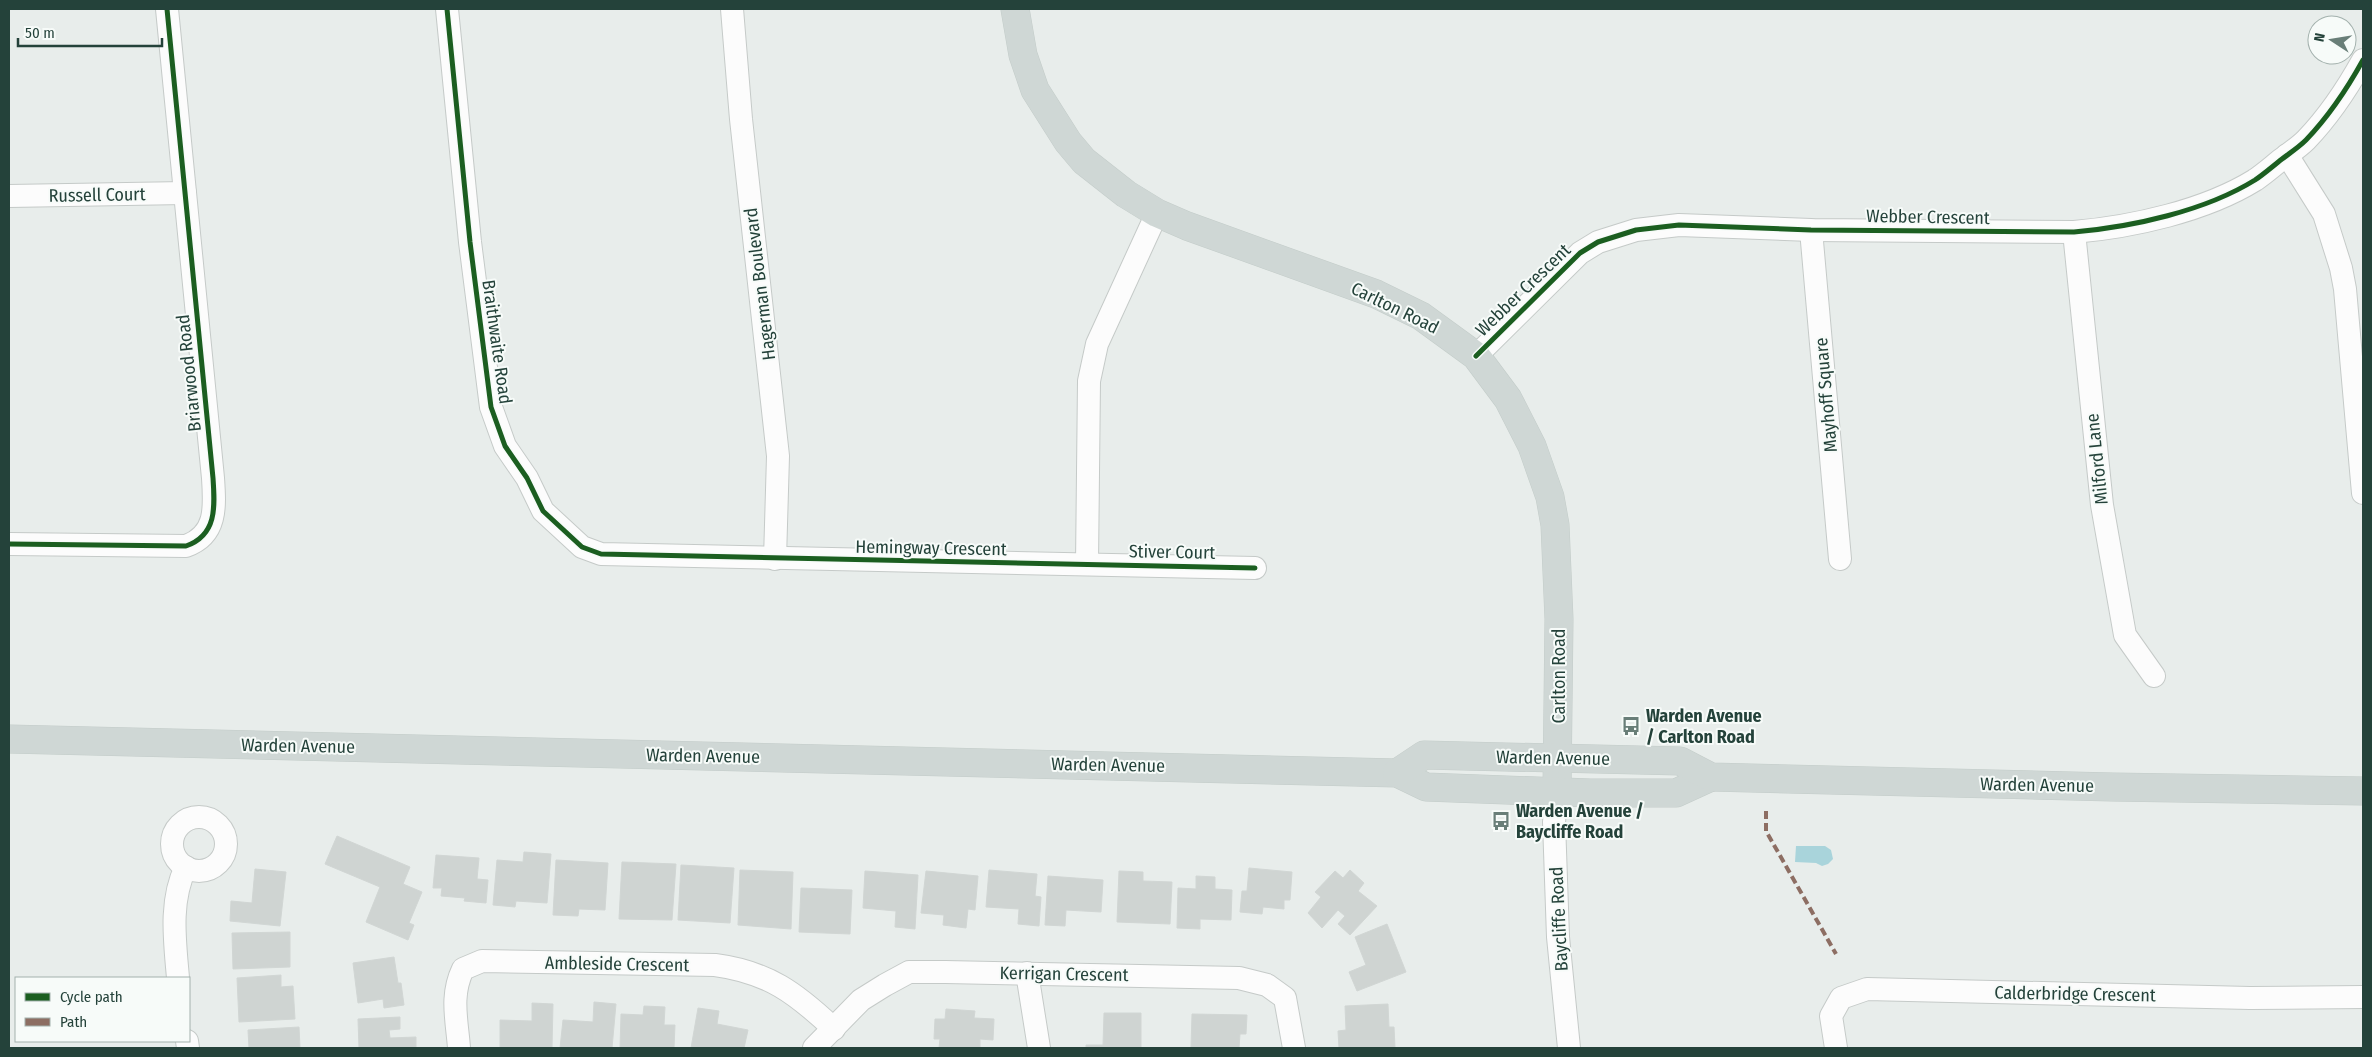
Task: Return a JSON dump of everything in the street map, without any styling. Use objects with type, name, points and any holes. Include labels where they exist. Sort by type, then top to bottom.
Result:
[{"type":"main road","name":"Carlton Road","points":[[1015,9],[1023,54],[1035,90],[1068,142],[1084,161],[1126,194],[1157,213],[1187,226],[1376,294],[1421,316],[1476,356],[1518,416],[1532,446],[1550,498],[1555,525],[1559,620],[1556,790]]},
{"type":"main road","name":"Warden Avenue","points":[[9,739],[1398,773],[1426,787],[1676,793],[1710,777],[2112,787],[2363,790]]},
{"type":"main road","name":"Warden Avenue","points":[[1398,773],[1424,754],[1680,761],[1710,777]]},
{"type":"street","name":"Briarwood Road","points":[[9,544],[186,546],[196,542],[206,533],[214,514],[213,478],[167,9]]},
{"type":"street","name":"Braithwaite Road","points":[[447,9],[470,242],[490,407],[505,446],[527,478],[543,511],[582,547],[601,554],[775,559]]},
{"type":"street","name":"Hagerman Boulevard","points":[[732,9],[741,119],[778,456],[775,559]]},
{"type":"street","name":"Webber Crescent","points":[[1476,356],[1580,253],[1598,242],[1636,230],[1678,225],[1811,230],[2074,232],[2110,229],[2144,222],[2218,198],[2255,180],[2305,141],[2338,104],[2363,60]]},
{"type":"street","points":[[2287,155],[2324,214],[2356,325],[2363,493]]},
{"type":"street","name":"Russell Court","points":[[9,196],[185,193]]},
{"type":"street","points":[[1087,564],[1089,381],[1097,344],[1157,213]]},
{"type":"street","name":"Mayhoff Square","points":[[1811,230],[1840,559]]},
{"type":"street","name":"Milford Lane","points":[[2074,232],[2102,505],[2124,635],[2154,676]]},
{"type":"street","name":"Hemingway Crescent","points":[[775,559],[1087,564]]},
{"type":"street","name":"Stiver Court","points":[[1087,564],[1255,568]]},
{"type":"street","name":"Baycliffe Road","points":[[1556,790],[1554,822],[1558,936],[1569,1048]]},
{"type":"street","points":[[178,977],[175,910],[178,882],[186,867]]},
{"type":"street","name":"Ambleside Crescent","points":[[459,1048],[454,1017],[454,993],[463,969],[482,961],[715,966],[741,969],[787,988],[810,1005],[834,1029]]},
{"type":"street","name":"Kerrigan Crescent","points":[[814,1048],[861,1000],[909,972],[1239,978],[1267,985],[1285,998],[1294,1048]]},
{"type":"street","points":[[1027,973],[1039,1048]]},
{"type":"street","name":"Calderbridge Crescent","points":[[1836,1048],[1831,1016],[1841,998],[1867,989],[2250,998],[2363,997]]},
{"type":"water","points":[[1796,846],[1825,846],[1831,850],[1833,859],[1828,864],[1822,866],[1816,863],[1795,862]]},
{"type":"building","points":[[337,836],[410,867],[403,884],[422,892],[409,923],[414,925],[408,940],[366,922],[380,887],[325,864]]},
{"type":"building","points":[[524,852],[551,854],[547,903],[516,901],[515,907],[493,905],[497,860],[523,862]]},
{"type":"building","points":[[436,855],[479,858],[477,879],[488,880],[486,903],[464,901],[465,898],[441,896],[442,888],[433,888]]},
{"type":"building","points":[[556,860],[608,863],[605,910],[579,909],[578,916],[553,915]]},
{"type":"building","points":[[622,862],[676,864],[672,920],[619,919]]},
{"type":"building","points":[[681,865],[734,868],[730,923],[678,920]]},
{"type":"building","points":[[1249,868],[1292,872],[1290,900],[1284,900],[1284,909],[1263,907],[1262,914],[1240,912],[1242,891],[1247,891]]},
{"type":"building","points":[[255,869],[286,872],[280,926],[230,921],[231,901],[252,903]]},
{"type":"building","points":[[740,870],[793,872],[791,929],[738,925]]},
{"type":"building","points":[[989,870],[1037,874],[1035,896],[1041,897],[1039,926],[1018,924],[1019,909],[986,907]]},
{"type":"building","points":[[1350,870],[1364,883],[1358,891],[1377,906],[1350,935],[1338,924],[1345,916],[1338,910],[1322,928],[1308,913],[1321,897],[1315,892],[1335,871],[1343,878]]},
{"type":"building","points":[[865,871],[918,875],[915,929],[895,927],[896,911],[863,908]]},
{"type":"building","points":[[926,871],[978,876],[975,910],[968,909],[966,928],[943,925],[944,915],[921,913]]},
{"type":"building","points":[[1119,871],[1143,872],[1143,881],[1172,882],[1170,924],[1117,922]]},
{"type":"building","points":[[1048,876],[1103,880],[1101,912],[1066,910],[1065,926],[1045,925]]},
{"type":"building","points":[[1196,876],[1215,877],[1215,889],[1232,890],[1231,920],[1200,919],[1200,929],[1177,928],[1178,888],[1196,889]]},
{"type":"building","points":[[801,888],[852,890],[850,934],[799,932]]},
{"type":"building","points":[[1387,924],[1406,972],[1357,991],[1349,972],[1366,965],[1355,937]]},
{"type":"building","points":[[290,932],[290,967],[233,969],[232,933]]},
{"type":"building","points":[[394,957],[398,983],[401,983],[404,1005],[384,1008],[383,999],[358,1003],[353,963]]},
{"type":"building","points":[[281,975],[281,987],[293,986],[295,1019],[239,1022],[237,978]]},
{"type":"building","points":[[594,1002],[616,1004],[612,1048],[560,1048],[563,1020],[593,1022]]},
{"type":"building","points":[[532,1003],[553,1004],[552,1048],[500,1048],[500,1020],[532,1021]]},
{"type":"building","points":[[1388,1004],[1389,1027],[1394,1027],[1395,1048],[1339,1048],[1338,1031],[1346,1030],[1345,1006]]},
{"type":"building","points":[[644,1006],[665,1007],[664,1025],[675,1025],[674,1048],[620,1048],[621,1014],[643,1015]]},
{"type":"building","points":[[698,1008],[719,1011],[717,1024],[748,1030],[744,1048],[691,1048]]},
{"type":"building","points":[[946,1009],[975,1011],[974,1018],[994,1019],[993,1040],[980,1039],[980,1048],[939,1048],[940,1039],[934,1039],[935,1019],[945,1019]]},
{"type":"building","points":[[1104,1013],[1141,1013],[1141,1048],[1086,1048],[1086,1045],[1103,1045]]},
{"type":"building","points":[[1192,1014],[1247,1015],[1246,1034],[1240,1034],[1239,1048],[1191,1047]]},
{"type":"building","points":[[400,1017],[400,1029],[389,1030],[390,1038],[416,1037],[416,1048],[359,1048],[358,1019]]},
{"type":"building","points":[[299,1027],[300,1048],[249,1048],[248,1030]]},
{"type":"marked path","points":[[1766,811],[1766,831],[1836,954]]},
{"type":"cycle path","points":[[9,544],[186,546],[204,535],[212,519],[214,509],[213,478],[167,9]]},
{"type":"cycle path","points":[[447,9],[470,242],[491,407],[505,446],[527,478],[543,511],[582,547],[601,554],[1255,568]]},
{"type":"cycle path","points":[[1476,356],[1580,253],[1598,242],[1636,230],[1679,225],[1811,230],[2074,232],[2144,222],[2191,209],[2235,191],[2255,180],[2306,140],[2330,112],[2363,60]]},
{"type":"place","name":"Warden Avenue / Carlton Road","points":[[1631,726]]},
{"type":"place","name":"Warden Avenue / Baycliffe Road","points":[[1501,821]]}]
